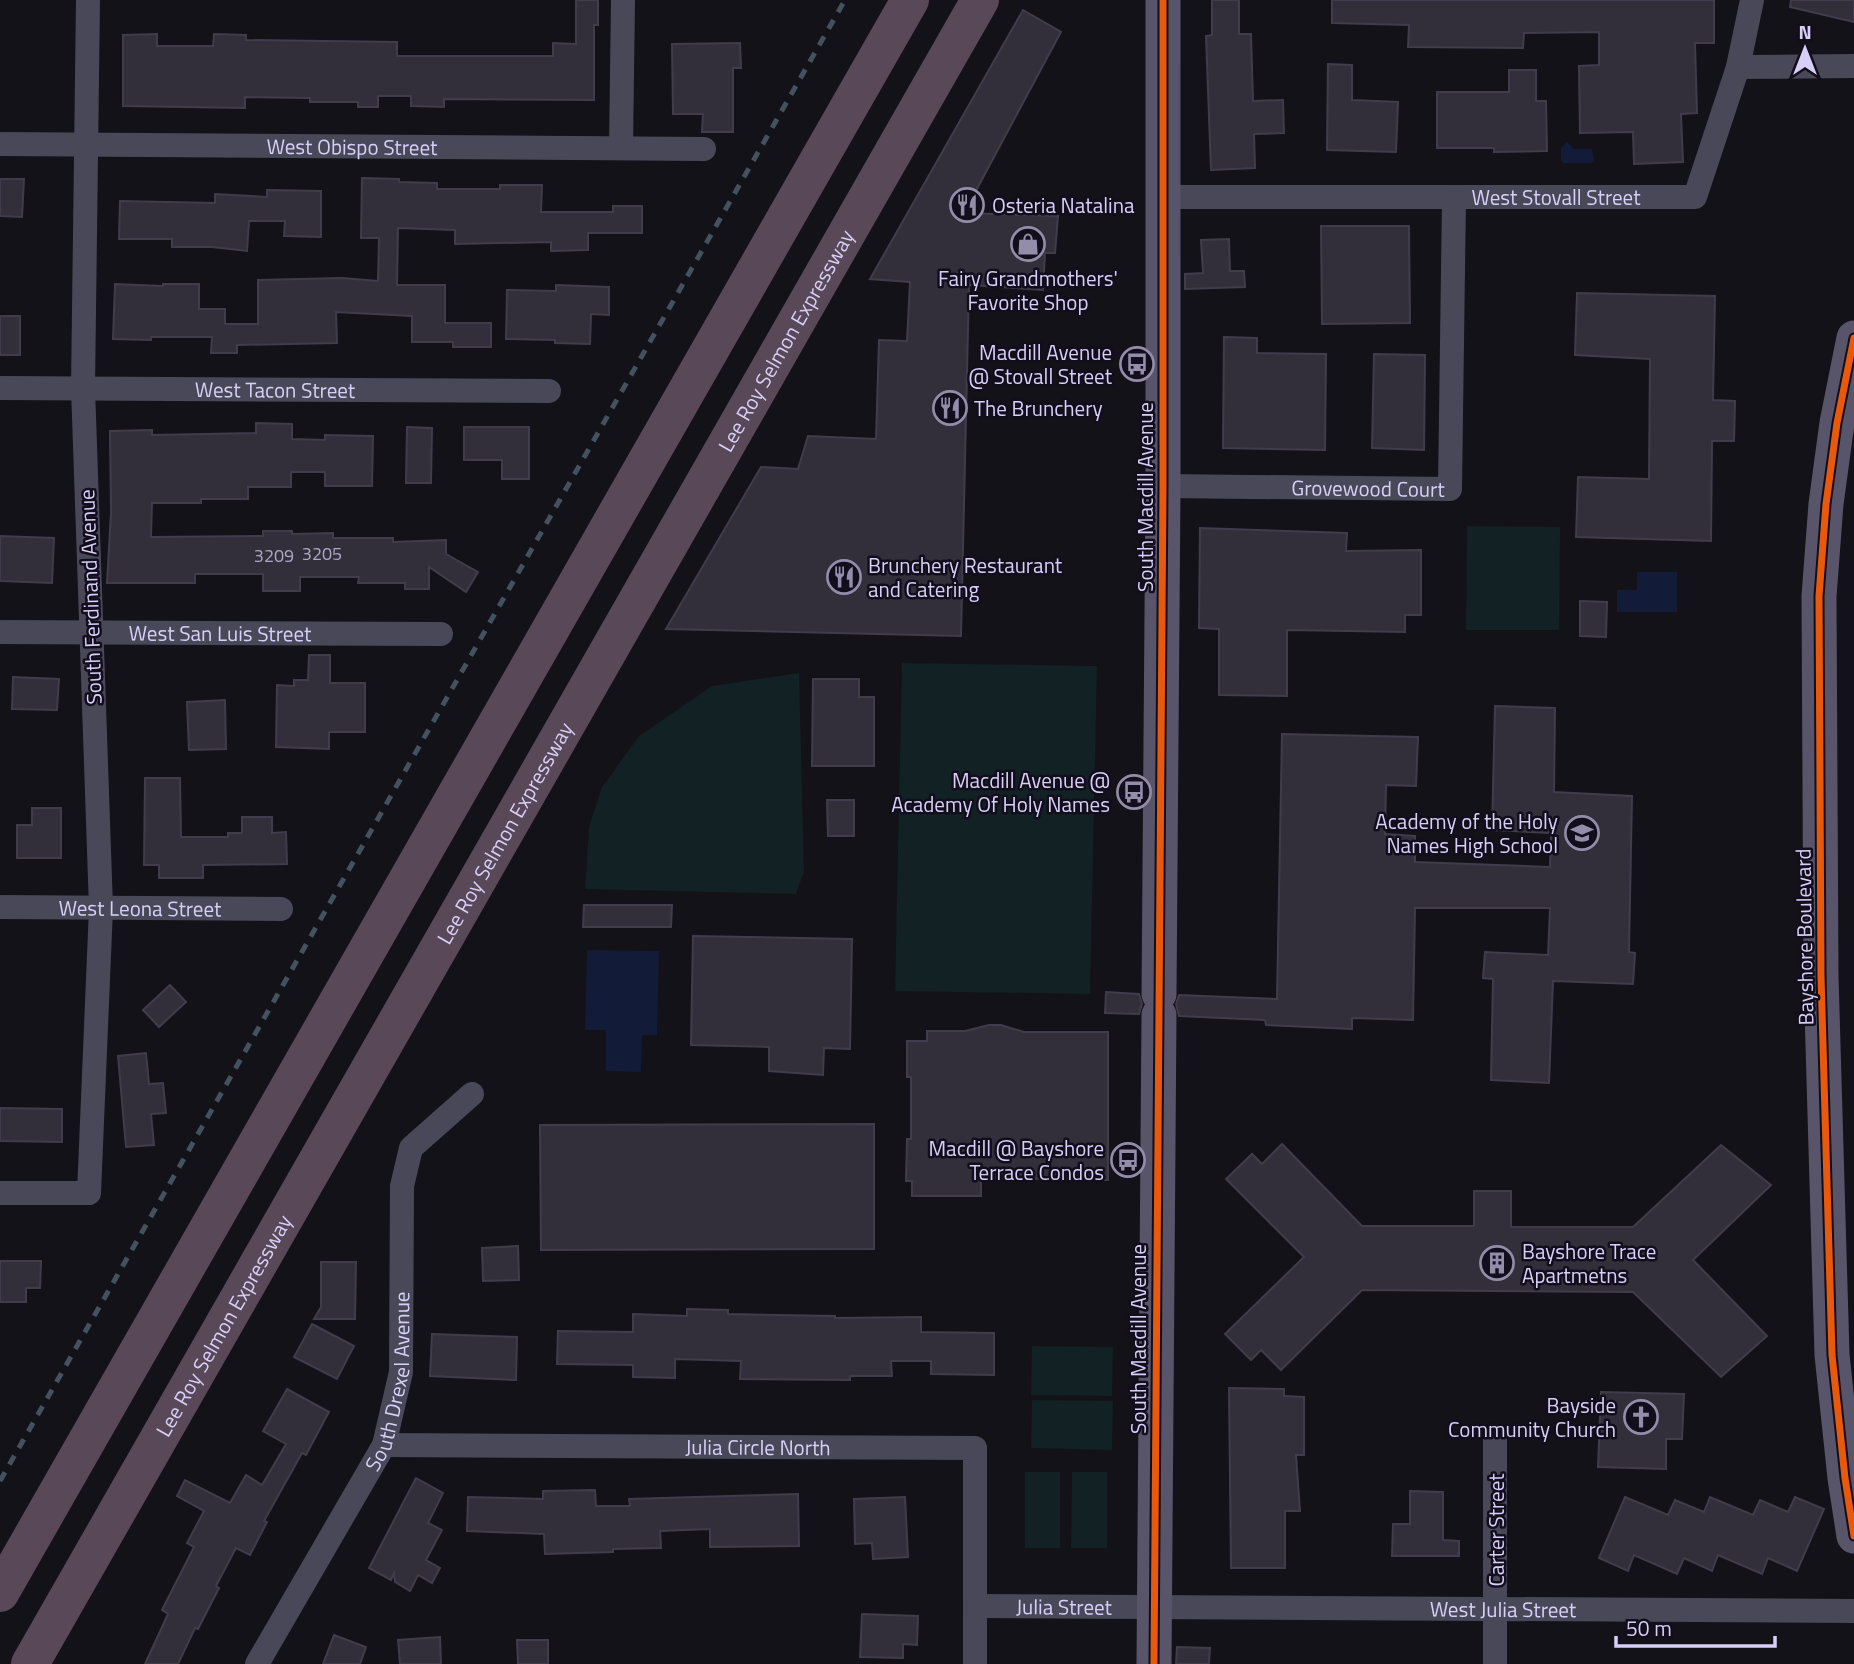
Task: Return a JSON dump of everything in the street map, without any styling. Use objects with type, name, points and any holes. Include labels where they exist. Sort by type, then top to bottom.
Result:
[{"type":"highway","points":[[0,1593],[910,0]]},
{"type":"highway","name":"Lee Roy Selmon Expressway","points":[[30,1664],[980,0]]},
{"type":"street","name":"South Ferdinand Avenue","points":[[0,1193],[89,1193],[101,908],[83,388],[88,0]]},
{"type":"street","points":[[621,148],[623,0]]},
{"type":"street","name":"South Macdill Avenue","points":[[1154,1664],[1163,486],[1163,0]]},
{"type":"street","points":[[1752,0],[1738,67],[1854,66]]},
{"type":"street","name":"West Stovall Street","points":[[1163,197],[1695,197],[1738,67]]},
{"type":"street","name":"West Obispo Street","points":[[0,144],[704,149]]},
{"type":"street","name":"Grovewood Court","points":[[1163,486],[1450,489],[1454,197]]},
{"type":"street","name":"Bayshore Boulevard","points":[[1854,338],[1837,423],[1826,504],[1819,596],[1820,923],[1832,1355],[1854,1536]]},
{"type":"street","name":"West Tacon Street","points":[[0,388],[549,391]]},
{"type":"street","name":"West San Luis Street","points":[[0,632],[441,634]]},
{"type":"street","name":"West Leona Street","points":[[0,907],[281,909]]},
{"type":"street","name":"South Drexel Avenue","points":[[257,1664],[384,1445],[401,1373],[402,1186],[411,1148],[472,1094]]},
{"type":"street","name":"Carter Street","points":[[1495,1437],[1495,1664]]},
{"type":"street","name":"Julia Circle North","points":[[384,1445],[975,1448],[975,1606]]},
{"type":"street","points":[[975,1606],[975,1664]]},
{"type":"street","name":"Julia Street","points":[[975,1606],[1153,1609]]},
{"type":"street","name":"West Julia Street","points":[[1153,1609],[1854,1611]]},
{"type":"shaded area","points":[[1467,526],[1560,527],[1559,630],[1466,630]]},
{"type":"shaded area","points":[[902,663],[1097,666],[1090,994],[895,991]]},
{"type":"shaded area","points":[[799,673],[804,872],[796,894],[585,889],[589,827],[602,787],[639,736],[712,686]]},
{"type":"shaded area","points":[[1032,1346],[1113,1347],[1112,1396],[1031,1395]]},
{"type":"shaded area","points":[[1032,1400],[1113,1401],[1112,1450],[1031,1448]]},
{"type":"shaded area","points":[[1025,1472],[1060,1472],[1060,1548],[1025,1548]]},
{"type":"shaded area","points":[[1072,1472],[1107,1472],[1107,1548],[1071,1548]]},
{"type":"water","points":[[1567,142],[1574,149],[1592,149],[1594,160],[1591,163],[1563,163],[1561,148]]},
{"type":"water","points":[[1637,572],[1677,572],[1677,612],[1617,612],[1617,590],[1637,590]]},
{"type":"water","points":[[587,950],[659,951],[657,1035],[642,1035],[641,1072],[606,1071],[606,1030],[585,1030]]},
{"type":"building","points":[[576,0],[598,0],[598,25],[594,25],[594,100],[444,99],[444,107],[411,106],[411,96],[378,96],[378,107],[358,107],[358,102],[310,102],[310,98],[245,97],[245,108],[123,106],[123,35],[157,34],[157,46],[213,46],[214,34],[246,35],[246,40],[397,42],[397,56],[553,56],[553,43],[576,44]]},
{"type":"building","points":[[1212,0],[1239,0],[1239,34],[1251,34],[1253,101],[1283,100],[1284,133],[1254,134],[1255,168],[1211,170],[1206,36],[1212,35]]},
{"type":"building","points":[[1332,0],[1714,0],[1714,43],[1695,43],[1697,113],[1681,114],[1683,162],[1634,164],[1633,132],[1580,133],[1579,66],[1599,65],[1599,32],[1524,33],[1523,48],[1408,47],[1409,25],[1332,23]]},
{"type":"building","points":[[1791,0],[1854,0],[1854,22],[1790,7]]},
{"type":"building","points":[[1023,10],[1061,32],[964,213],[1058,216],[1055,253],[1045,253],[1043,290],[969,285],[961,636],[666,629],[761,467],[798,469],[808,436],[876,439],[879,340],[907,341],[910,282],[870,279]]},
{"type":"building","points":[[740,43],[741,68],[733,68],[733,132],[702,132],[703,114],[673,114],[672,44]]},
{"type":"building","points":[[1328,64],[1352,65],[1352,100],[1398,102],[1396,152],[1327,150]]},
{"type":"building","points":[[1509,70],[1536,70],[1536,101],[1546,101],[1547,151],[1494,152],[1494,148],[1437,148],[1437,92],[1509,92]]},
{"type":"building","points":[[362,178],[437,183],[437,189],[500,189],[500,185],[542,185],[541,212],[613,212],[613,206],[642,206],[642,233],[588,233],[588,250],[551,251],[551,242],[455,244],[455,230],[398,228],[397,285],[445,285],[445,323],[491,323],[491,347],[453,347],[453,342],[412,342],[412,316],[336,312],[337,343],[237,345],[237,353],[211,353],[212,337],[113,339],[115,284],[199,284],[199,309],[225,309],[225,324],[258,324],[258,280],[342,278],[378,281],[379,238],[361,238]]},
{"type":"building","points":[[0,179],[24,179],[22,217],[0,216]]},
{"type":"building","points":[[267,190],[321,191],[321,237],[284,236],[285,221],[249,221],[247,251],[212,247],[172,247],[172,239],[119,239],[120,201],[215,203],[215,194],[267,197]]},
{"type":"building","points":[[1321,226],[1409,226],[1410,323],[1322,324]]},
{"type":"building","points":[[1229,239],[1230,271],[1244,271],[1245,287],[1185,289],[1185,274],[1203,273],[1201,240]]},
{"type":"building","points":[[556,285],[609,287],[609,315],[591,314],[590,344],[506,339],[507,290],[556,291]]},
{"type":"building","points":[[1577,293],[1715,296],[1713,400],[1735,401],[1734,441],[1712,441],[1711,541],[1576,537],[1578,477],[1649,479],[1650,359],[1575,355]]},
{"type":"building","points":[[0,316],[20,316],[20,355],[0,355]]},
{"type":"building","points":[[1224,337],[1257,338],[1257,353],[1326,354],[1325,450],[1223,448]]},
{"type":"building","points":[[1374,354],[1425,355],[1424,450],[1372,448]]},
{"type":"building","points":[[256,423],[292,424],[292,439],[325,440],[325,435],[373,436],[372,486],[325,486],[325,472],[291,472],[291,487],[248,487],[248,499],[152,503],[151,537],[263,536],[263,531],[292,531],[292,534],[333,533],[333,538],[393,538],[393,542],[446,540],[446,554],[478,572],[466,592],[429,567],[429,589],[405,589],[405,583],[358,583],[359,577],[300,577],[300,591],[263,591],[263,574],[195,574],[195,583],[107,583],[111,512],[110,431],[152,430],[152,435],[256,433]]},
{"type":"building","points":[[407,427],[432,428],[431,483],[406,483]]},
{"type":"building","points":[[464,427],[529,427],[529,479],[502,479],[502,460],[464,460]]},
{"type":"building","points":[[1200,528],[1347,533],[1346,551],[1421,550],[1421,615],[1405,615],[1405,632],[1287,630],[1287,696],[1219,695],[1219,629],[1199,628]]},
{"type":"building","points":[[0,536],[54,538],[52,583],[0,581]]},
{"type":"building","points":[[1580,601],[1607,602],[1606,637],[1580,636]]},
{"type":"building","points":[[309,655],[330,655],[330,683],[365,683],[365,732],[329,732],[329,749],[276,747],[277,685],[294,686],[294,680],[308,680]]},
{"type":"building","points":[[13,677],[59,679],[57,710],[12,709]]},
{"type":"building","points":[[813,679],[859,679],[859,697],[874,697],[874,766],[812,766]]},
{"type":"building","points":[[225,700],[226,749],[189,750],[187,702]]},
{"type":"building","points":[[1495,706],[1555,708],[1554,792],[1632,796],[1629,952],[1635,953],[1633,984],[1553,981],[1549,1083],[1491,1080],[1493,979],[1483,978],[1485,952],[1548,955],[1550,908],[1415,908],[1413,1020],[1352,1018],[1352,1029],[1266,1025],[1265,1020],[1179,1016],[1176,1004],[1179,995],[1277,999],[1282,734],[1418,737],[1416,786],[1386,785],[1385,834],[1415,836],[1415,862],[1550,867],[1551,833],[1492,830]]},
{"type":"building","points":[[145,778],[180,778],[181,837],[228,837],[228,833],[242,833],[242,817],[272,817],[272,833],[286,832],[287,864],[203,865],[203,878],[159,878],[159,865],[144,865]]},
{"type":"building","points":[[827,800],[854,800],[854,836],[828,836]]},
{"type":"building","points":[[32,808],[61,808],[61,858],[17,858],[17,825],[32,825]]},
{"type":"building","points":[[584,905],[672,905],[671,927],[583,927]]},
{"type":"building","points":[[693,936],[852,939],[850,1049],[824,1048],[823,1075],[769,1071],[769,1047],[691,1045]]},
{"type":"building","points":[[170,985],[186,1002],[159,1027],[143,1010]]},
{"type":"building","points":[[1106,992],[1139,994],[1142,1004],[1139,1014],[1105,1013]]},
{"type":"building","points":[[1001,1025],[1024,1032],[1108,1032],[1108,1180],[981,1178],[981,1196],[912,1196],[912,1181],[906,1181],[907,1139],[911,1139],[911,1077],[907,1077],[907,1041],[927,1041],[927,1031],[965,1031]]},
{"type":"building","points":[[146,1053],[149,1084],[163,1083],[166,1113],[151,1114],[154,1145],[126,1147],[118,1056]]},
{"type":"building","points":[[0,1108],[62,1109],[62,1142],[0,1141]]},
{"type":"building","points":[[874,1124],[874,1249],[541,1250],[540,1125]]},
{"type":"building","name":"Bayshore Trace Apartmetns","points":[[1282,1144],[1362,1226],[1474,1226],[1474,1191],[1511,1191],[1511,1227],[1633,1227],[1721,1145],[1771,1185],[1693,1260],[1767,1336],[1721,1377],[1633,1292],[1362,1290],[1281,1370],[1261,1350],[1251,1360],[1225,1334],[1304,1257],[1226,1179],[1252,1154],[1262,1164]]},
{"type":"building","points":[[518,1246],[519,1280],[483,1281],[482,1248]]},
{"type":"building","points":[[0,1261],[41,1261],[40,1288],[26,1288],[26,1302],[0,1302]]},
{"type":"building","points":[[321,1262],[356,1262],[355,1319],[314,1319],[321,1307]]},
{"type":"building","points":[[687,1309],[728,1310],[728,1314],[835,1318],[921,1317],[921,1332],[994,1333],[994,1375],[931,1374],[931,1361],[891,1361],[892,1376],[850,1376],[850,1380],[740,1379],[741,1361],[675,1359],[675,1378],[633,1377],[633,1365],[557,1364],[558,1331],[633,1332],[633,1314],[687,1316]]},
{"type":"building","points":[[312,1324],[354,1346],[337,1379],[294,1357]]},
{"type":"building","points":[[432,1334],[517,1337],[516,1380],[430,1376]]},
{"type":"building","points":[[1229,1388],[1284,1389],[1284,1396],[1304,1397],[1304,1455],[1296,1455],[1300,1511],[1285,1511],[1285,1568],[1231,1568]]},
{"type":"building","points":[[287,1389],[329,1412],[306,1455],[302,1453],[264,1521],[267,1522],[250,1555],[236,1548],[216,1586],[219,1588],[198,1629],[195,1628],[178,1664],[145,1664],[168,1614],[162,1610],[194,1547],[187,1543],[204,1511],[177,1496],[185,1480],[230,1503],[246,1475],[262,1485],[286,1444],[263,1431]]},
{"type":"building","name":"Bayside Community Church","points":[[1601,1392],[1684,1394],[1682,1439],[1666,1439],[1666,1469],[1598,1467]]},
{"type":"building","points":[[416,1478],[443,1493],[428,1523],[442,1530],[426,1560],[440,1568],[432,1583],[418,1575],[410,1591],[395,1582],[394,1573],[391,1580],[369,1568]]},
{"type":"building","points":[[595,1490],[596,1506],[630,1506],[629,1499],[798,1494],[799,1546],[710,1547],[710,1529],[660,1531],[661,1548],[545,1554],[544,1534],[467,1531],[468,1497],[543,1499],[543,1491]]},
{"type":"building","points":[[1410,1491],[1443,1492],[1443,1540],[1459,1541],[1459,1556],[1392,1556],[1393,1524],[1410,1524]]},
{"type":"building","points":[[905,1497],[908,1557],[873,1559],[872,1543],[855,1544],[854,1499]]},
{"type":"building","points":[[1625,1497],[1668,1515],[1675,1500],[1704,1512],[1710,1497],[1753,1515],[1760,1500],[1788,1512],[1795,1497],[1824,1509],[1797,1571],[1768,1558],[1762,1574],[1718,1555],[1712,1571],[1684,1558],[1677,1574],[1634,1555],[1628,1571],[1599,1558]]},
{"type":"building","points":[[862,1614],[918,1616],[917,1645],[903,1644],[903,1658],[860,1657]]},
{"type":"building","points":[[334,1635],[366,1647],[360,1664],[323,1664]]},
{"type":"building","points":[[440,1637],[441,1664],[400,1664],[398,1640]]},
{"type":"building","points":[[517,1640],[548,1640],[548,1664],[518,1664]]},
{"type":"building","points":[[1177,1647],[1210,1648],[1209,1664],[1176,1664]]},
{"type":"railway","points":[[0,1481],[845,0]]},
{"type":"cycle path","points":[[1154,1664],[1163,486],[1163,0]]},
{"type":"cycle path","points":[[1854,338],[1837,423],[1826,504],[1819,596],[1821,976],[1832,1355],[1854,1536]]},
{"type":"place","name":"Osteria Natalina","points":[[967,205]]},
{"type":"place","name":"Fairy Grandmothers' Favorite Shop","points":[[1028,244]]},
{"type":"place","name":"Macdill Avenue @ Stovall Street","points":[[1137,364]]},
{"type":"place","name":"The Brunchery","points":[[950,408]]},
{"type":"place","name":"Brunchery Restaurant and Catering","points":[[844,577]]},
{"type":"place","name":"Macdill Avenue @ Academy Of Holy Names","points":[[1134,792]]},
{"type":"place","name":"Academy of the Holy Names High School","points":[[1582,833]]},
{"type":"place","name":"Macdill @ Bayshore Terrace Condos","points":[[1128,1160]]},
{"type":"place","name":"Bayshore Trace Apartmetns","points":[[1497,1263]]},
{"type":"place","name":"Bayside Community Church","points":[[1641,1417]]}]
